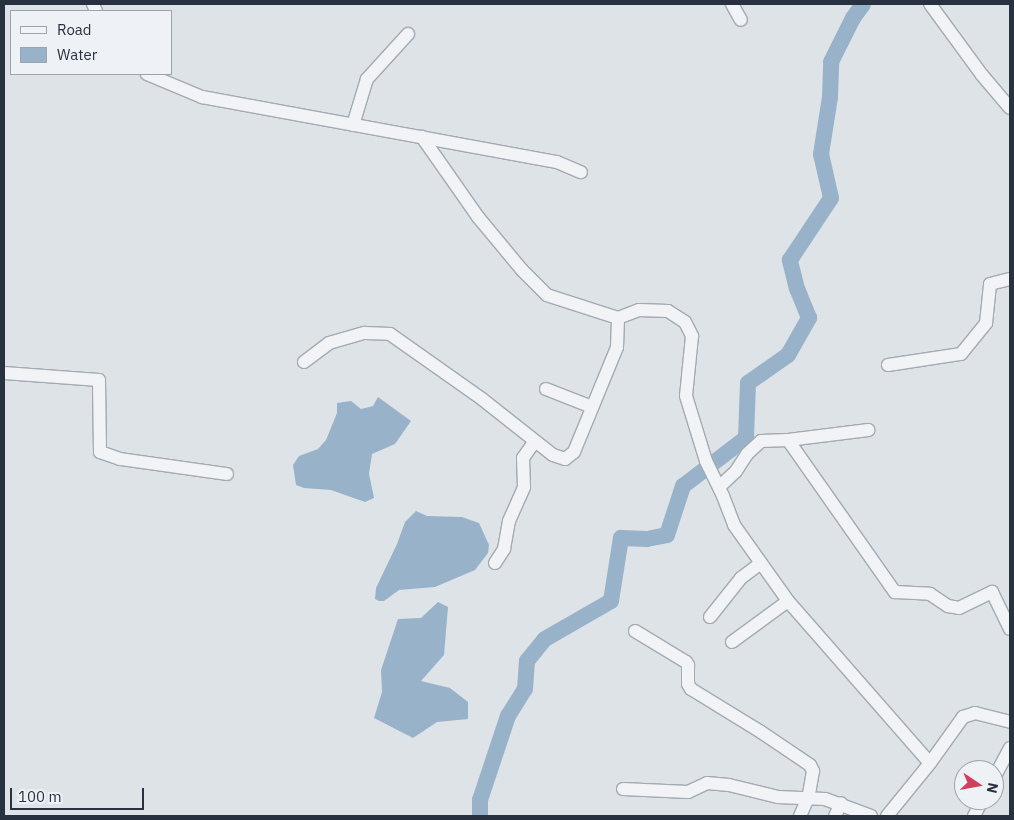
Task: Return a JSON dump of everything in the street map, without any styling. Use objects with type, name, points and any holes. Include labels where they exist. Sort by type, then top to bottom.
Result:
[{"type":"street","points":[[732,4],[741,20]]},
{"type":"street","points":[[930,4],[982,75],[1010,108]]},
{"type":"street","points":[[353,125],[367,79],[408,34]]},
{"type":"street","points":[[149,75],[202,97],[557,162],[581,172]]},
{"type":"street","points":[[422,137],[478,217],[522,270],[547,295],[618,318],[639,310],[668,311],[685,322],[692,336],[686,396],[706,461],[734,525],[788,601],[930,763]]},
{"type":"street","points":[[888,365],[961,354],[986,323],[990,284],[1010,279]]},
{"type":"street","points":[[304,362],[329,342],[365,333],[390,334],[482,399],[534,442],[558,458],[565,459],[574,452],[617,346],[618,318]]},
{"type":"street","points":[[4,373],[99,380],[100,452],[120,459],[226,474]]},
{"type":"street","points":[[546,389],[592,407]]},
{"type":"street","points":[[716,482],[736,471],[747,454],[761,441],[788,440],[868,430]]},
{"type":"street","points":[[788,440],[894,592],[930,594],[948,606],[959,608],[992,592],[1010,630]]},
{"type":"street","points":[[495,563],[504,549],[509,520],[524,487],[523,458],[534,442]]},
{"type":"street","points":[[710,617],[741,578],[761,563]]},
{"type":"street","points":[[732,642],[788,601]]},
{"type":"street","points":[[635,631],[686,662],[688,665],[688,684],[691,689],[752,726],[810,765],[813,771],[808,798],[800,816]]},
{"type":"street","points":[[887,816],[930,763],[963,717],[975,713],[1010,722]]},
{"type":"street","points":[[1004,760],[1010,748]]},
{"type":"street","points":[[623,789],[688,792],[707,783],[729,785],[778,797],[825,799],[841,803],[871,816]]},
{"type":"street","points":[[835,816],[841,803]]},
{"type":"water","points":[[378,397],[411,421],[395,444],[372,454],[369,474],[374,498],[365,502],[331,490],[304,488],[296,485],[293,465],[299,456],[318,449],[326,440],[337,413],[337,403],[351,401],[361,409],[373,406]]},
{"type":"water","points":[[416,511],[427,516],[462,517],[479,523],[489,545],[488,553],[475,570],[435,587],[399,590],[384,601],[379,601],[375,599],[376,588],[397,544],[405,522]]},
{"type":"water","points":[[438,602],[448,607],[444,655],[421,681],[450,688],[468,702],[468,719],[437,722],[413,738],[374,718],[382,692],[381,670],[398,619],[421,618]]},
{"type":"waterway","points":[[480,816],[480,800],[508,716],[525,689],[527,661],[545,639],[611,601],[621,538],[647,539],[667,535],[683,486],[746,438],[748,383],[788,355],[809,318],[797,289],[790,260],[831,198],[821,154],[830,97],[831,62],[853,18],[863,4]]}]
